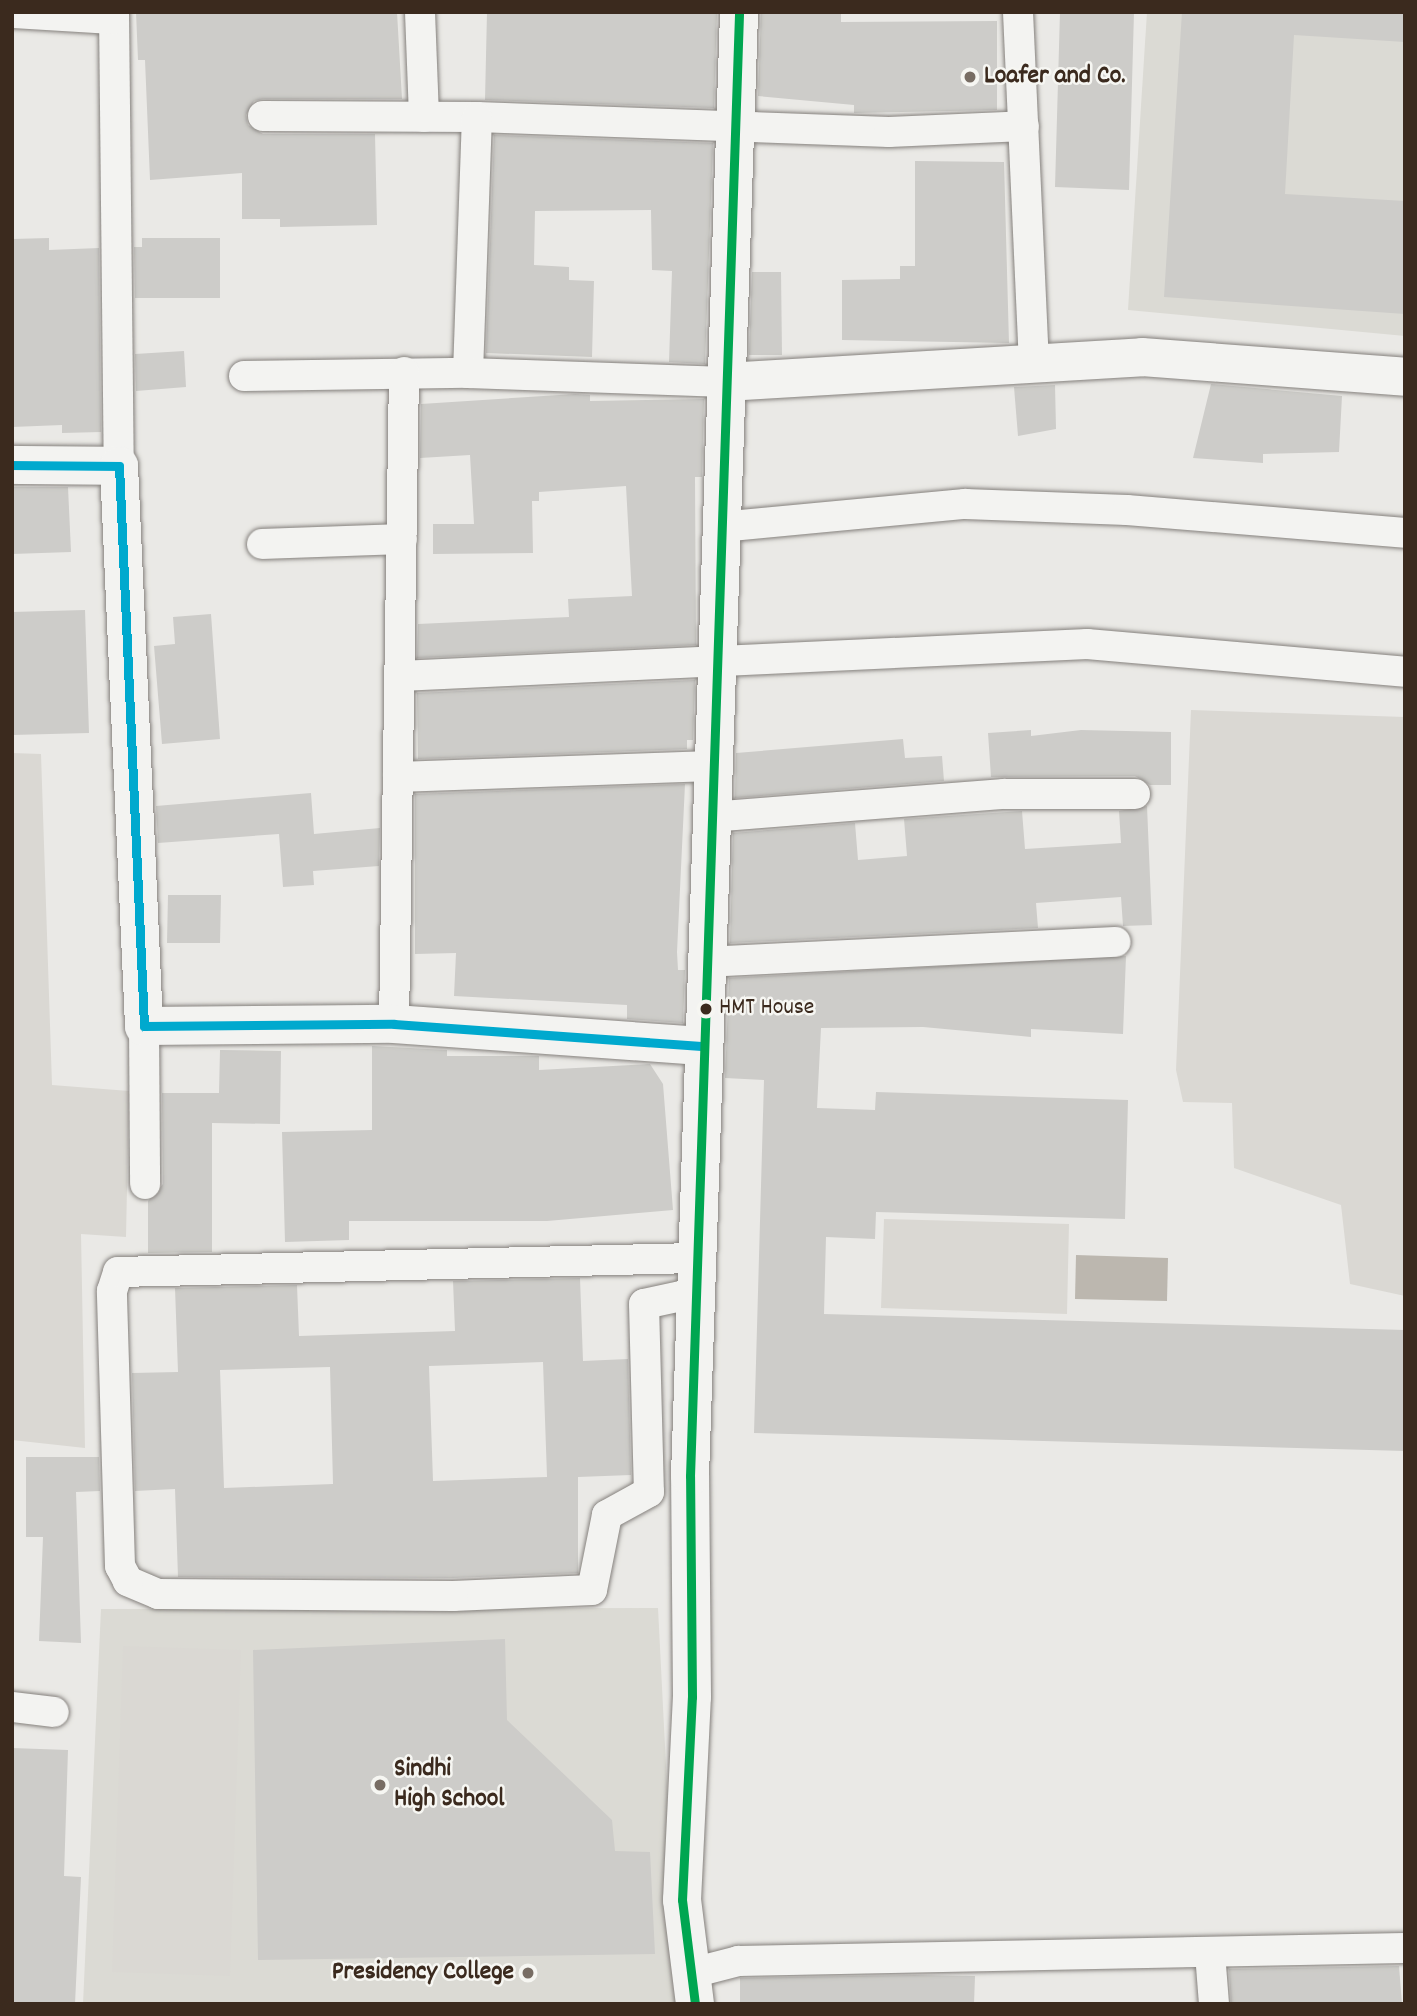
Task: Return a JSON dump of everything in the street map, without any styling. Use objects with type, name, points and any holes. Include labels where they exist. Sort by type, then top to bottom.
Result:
[{"type":"street","points":[[420,12],[424,117]]},
{"type":"street","points":[[739,12],[695,1276],[692,1697],[682,1900],[694,1988],[738,1961],[1405,1948]]},
{"type":"street","points":[[1018,12],[1034,363]]},
{"type":"street","points":[[12,13],[114,15],[120,466],[144,1026],[145,1184]]},
{"type":"street","points":[[263,116],[477,117],[889,132],[1024,126]]},
{"type":"street","points":[[468,373],[477,117]]},
{"type":"street","points":[[244,376],[404,372],[726,382],[1142,357],[1405,377]]},
{"type":"street","points":[[394,1024],[404,372]]},
{"type":"street","points":[[12,465],[120,466]]},
{"type":"street","points":[[720,527],[965,504],[1127,510],[1405,533]]},
{"type":"street","points":[[262,544],[402,539]]},
{"type":"street","points":[[400,676],[1087,644],[1405,672]]},
{"type":"street","points":[[398,776],[711,766]]},
{"type":"street","points":[[710,817],[1004,794],[1135,794]]},
{"type":"street","points":[[704,962],[1116,942]]},
{"type":"street","points":[[144,1026],[394,1024],[701,1046]]},
{"type":"street","points":[[118,1272],[695,1276],[644,1304],[649,1492],[607,1515],[592,1590],[453,1596],[158,1594],[128,1581],[120,1566],[112,1291],[118,1272]]},
{"type":"street","points":[[12,1707],[54,1712]]},
{"type":"street","points":[[1210,1953],[1214,2004]]},
{"type":"shaded area","points":[[1147,12],[1405,12],[1405,336],[1128,310]]},
{"type":"shaded area","points":[[1191,710],[1405,717],[1405,1296],[1350,1284],[1341,1205],[1234,1168],[1232,1103],[1183,1102],[1176,1070]]},
{"type":"shaded area","points":[[12,753],[41,754],[52,1085],[129,1091],[126,1237],[81,1234],[85,1448],[12,1440]]},
{"type":"shaded area","points":[[884,1219],[1069,1224],[1067,1314],[881,1308]]},
{"type":"shaded area","points":[[1076,1255],[1168,1258],[1167,1301],[1075,1299]]},
{"type":"shaded area","name":"Sindhi High School","points":[[658,1608],[678,2004],[83,2004],[101,1609]]},
{"type":"shaded area","points":[[123,1646],[241,1650],[230,1976],[112,1972]]},
{"type":"building","points":[[136,12],[397,12],[402,99],[263,99],[254,101],[246,115],[248,125],[263,134],[375,134],[377,225],[280,227],[280,219],[242,219],[242,173],[150,180],[145,60],[138,60]]},
{"type":"building","points":[[487,12],[717,12],[714,108],[485,100]]},
{"type":"building","points":[[761,12],[841,12],[841,22],[997,21],[997,110],[854,113],[854,105],[758,96]]},
{"type":"building","points":[[1060,12],[1134,12],[1129,190],[1055,187]]},
{"type":"building","points":[[1182,12],[1405,12],[1405,42],[1294,35],[1285,194],[1405,201],[1405,314],[1164,297]]},
{"type":"building","points":[[494,135],[713,143],[705,364],[669,362],[672,271],[652,270],[651,210],[535,211],[534,265],[569,267],[569,280],[594,281],[592,357],[486,353]]},
{"type":"building","points":[[915,161],[1004,162],[1009,343],[842,340],[842,280],[900,279],[900,266],[915,266]]},
{"type":"building","points":[[49,238],[49,250],[99,248],[101,432],[62,433],[62,425],[12,427],[12,239]]},
{"type":"building","points":[[142,238],[220,238],[220,298],[135,298],[134,247],[142,247]]},
{"type":"building","points":[[752,272],[781,272],[782,355],[749,355]]},
{"type":"building","points":[[184,351],[186,387],[136,391],[135,354]]},
{"type":"building","points":[[1211,384],[1342,396],[1339,452],[1263,454],[1263,463],[1193,458]]},
{"type":"building","points":[[1055,385],[1056,429],[1018,436],[1014,387]]},
{"type":"building","points":[[590,395],[590,401],[704,399],[702,477],[695,477],[696,645],[417,658],[418,624],[569,617],[568,599],[632,596],[626,486],[539,492],[539,501],[532,501],[533,553],[433,554],[433,524],[474,524],[470,455],[420,458],[421,404]]},
{"type":"building","points":[[12,487],[68,487],[71,552],[12,554]]},
{"type":"building","points":[[85,610],[89,733],[12,735],[12,612]]},
{"type":"building","points":[[211,614],[220,739],[162,744],[154,646],[175,644],[173,617]]},
{"type":"building","points":[[695,680],[693,740],[687,740],[687,749],[418,759],[417,693]]},
{"type":"building","points":[[1031,730],[1031,736],[1081,730],[1171,732],[1171,785],[1150,785],[1135,776],[991,777],[988,733]]},
{"type":"building","points":[[903,739],[905,758],[942,756],[944,781],[735,798],[736,753]]},
{"type":"building","points":[[685,784],[677,952],[678,970],[685,970],[683,1023],[627,1019],[627,1005],[454,996],[456,953],[415,954],[415,794]]},
{"type":"building","points":[[311,793],[314,834],[380,828],[379,866],[313,871],[314,885],[283,887],[279,834],[158,843],[156,806]]},
{"type":"building","points":[[1147,806],[1152,925],[1123,926],[1121,897],[1036,903],[1038,928],[730,943],[733,833],[855,823],[858,860],[907,856],[904,819],[1022,811],[1025,849],[1121,843],[1119,811]]},
{"type":"building","points":[[168,895],[221,895],[220,943],[167,943]]},
{"type":"building","points":[[1126,956],[1123,1034],[1031,1029],[1031,1037],[923,1027],[821,1028],[817,1108],[875,1110],[876,1092],[1128,1100],[1125,1219],[876,1212],[875,1239],[826,1237],[824,1314],[1405,1330],[1405,1451],[754,1433],[764,1080],[725,1078],[729,978]]},
{"type":"building","points":[[372,1046],[447,1050],[447,1056],[539,1056],[539,1070],[650,1064],[663,1084],[673,1210],[547,1221],[349,1221],[349,1240],[285,1242],[282,1132],[372,1130]]},
{"type":"building","points":[[220,1050],[281,1051],[280,1124],[212,1123],[212,1252],[148,1253],[148,1201],[163,1184],[162,1093],[219,1093]]},
{"type":"building","points":[[580,1278],[583,1361],[628,1359],[631,1475],[578,1477],[578,1573],[453,1578],[178,1577],[175,1489],[135,1491],[132,1373],[178,1372],[175,1288],[297,1285],[299,1336],[455,1331],[453,1281]],"holes":[[[543,1362],[547,1477],[433,1481],[429,1366]],[[330,1367],[333,1484],[224,1488],[220,1370]]]},
{"type":"building","points":[[26,1457],[99,1457],[100,1491],[76,1492],[81,1643],[39,1641],[43,1537],[26,1537]]},
{"type":"building","points":[[505,1639],[507,1720],[612,1820],[615,1851],[650,1852],[655,1954],[258,1960],[253,1650]]},
{"type":"building","points":[[12,1748],[68,1750],[64,1876],[81,1877],[75,2004],[12,2004]]},
{"type":"building","points":[[1399,1966],[1402,2004],[1231,2004],[1229,1969]]},
{"type":"building","points":[[975,1976],[974,2004],[740,2004],[740,1978]]},
{"type":"transit line","points":[[695,2004],[682,1900],[692,1697],[690,1476],[739,12]]},
{"type":"transit line","points":[[12,465],[119,466],[144,1026],[394,1024],[701,1046]]},
{"type":"place","name":"Loafer and Co.","points":[[970,77]]},
{"type":"place","name":"HMT House","points":[[706,1009]]},
{"type":"place","name":"Sindhi High School","points":[[380,1785]]},
{"type":"place","name":"Presidency College","points":[[528,1973]]}]
